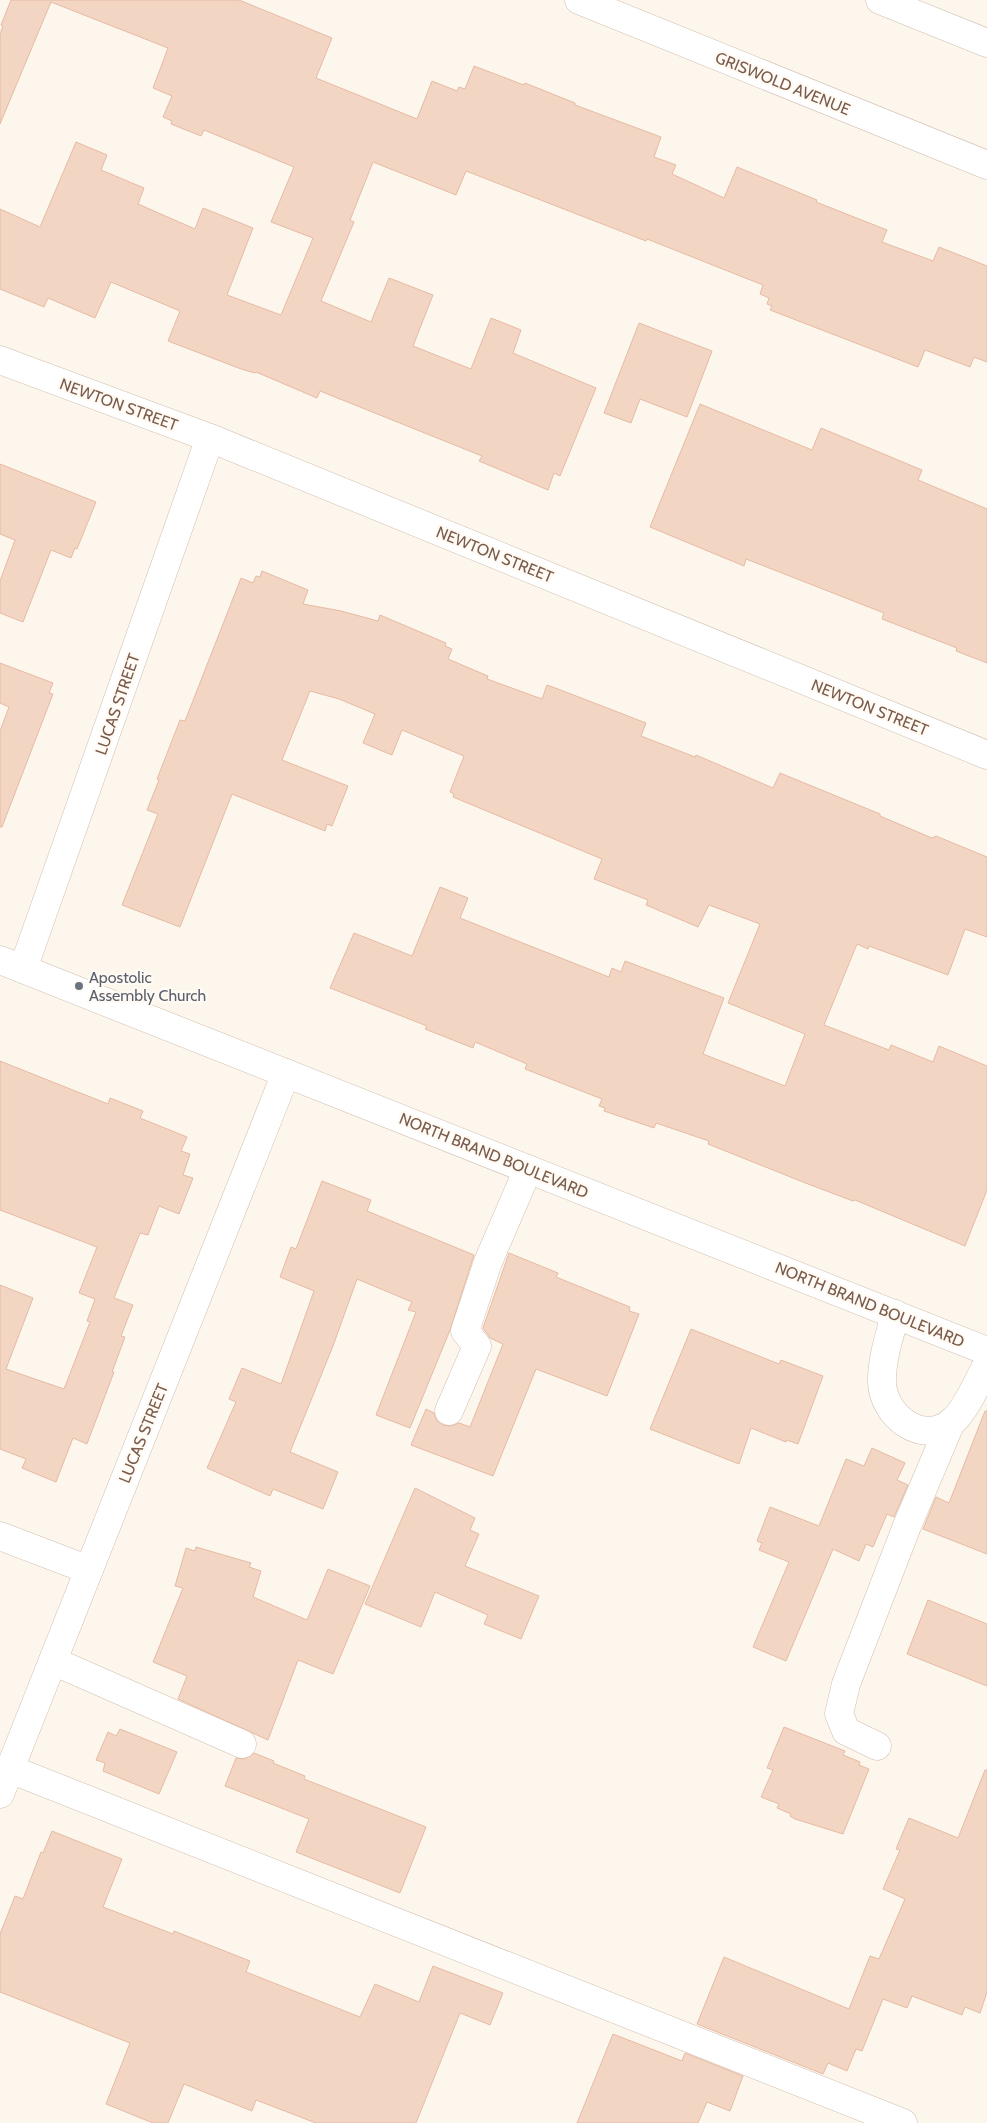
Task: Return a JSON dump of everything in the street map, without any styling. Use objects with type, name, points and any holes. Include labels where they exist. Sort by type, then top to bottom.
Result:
[{"type":"street","name":"GRISWOLD AVENUE","points":[[579,0],[987,165]]},
{"type":"street","points":[[880,0],[987,43]]},
{"type":"street","name":"NEWTON STREET","points":[[0,360],[210,438],[987,755]]},
{"type":"street","name":"LUCAS STREET","points":[[11,964],[210,438]]},
{"type":"street","name":"NORTH BRAND BOULEVARD","points":[[11,964],[987,1351]]},
{"type":"street","name":"LUCAS STREET","points":[[0,1794],[286,1073]]},
{"type":"street","points":[[449,1411],[477,1346],[465,1331],[488,1262],[528,1169]]},
{"type":"street","points":[[895,1314],[884,1361],[882,1384],[887,1400],[896,1415],[914,1429],[935,1430],[951,1422]]},
{"type":"street","points":[[877,1746],[846,1731],[839,1714],[846,1684],[907,1526],[951,1422],[970,1397],[987,1364]]},
{"type":"street","points":[[0,1536],[89,1570]]},
{"type":"street","points":[[53,1662],[242,1744]]},
{"type":"street","points":[[10,1769],[903,2123]]},
{"type":"building","points":[[11,0],[239,0],[332,38],[316,78],[417,119],[432,81],[457,91],[459,87],[465,89],[474,66],[524,85],[525,83],[575,103],[575,105],[661,137],[654,157],[676,165],[672,174],[724,198],[737,167],[817,200],[816,202],[887,230],[882,242],[933,261],[939,247],[987,266],[987,362],[974,357],[970,367],[925,350],[918,367],[770,310],[772,306],[767,304],[769,298],[760,294],[763,285],[647,239],[646,241],[466,171],[456,195],[373,162],[350,220],[354,222],[321,301],[371,322],[389,278],[433,295],[413,346],[471,369],[491,318],[521,330],[513,353],[596,388],[560,476],[554,473],[548,490],[479,461],[482,456],[320,391],[317,398],[256,372],[241,369],[168,341],[180,311],[111,282],[95,318],[48,298],[44,307],[0,289],[0,209],[40,227],[76,142],[107,155],[101,170],[144,188],[138,204],[195,229],[203,208],[253,228],[227,295],[281,315],[313,238],[271,222],[294,167],[204,130],[201,136],[171,124],[172,121],[163,117],[172,96],[153,88],[168,48],[51,2],[0,124],[0,34],[3,26],[1,25]]},
{"type":"building","points":[[639,323],[712,351],[687,417],[640,399],[631,423],[604,413]]},
{"type":"building","points":[[700,404],[812,450],[821,428],[922,470],[918,480],[987,509],[987,663],[956,651],[957,648],[882,619],[884,613],[746,559],[744,566],[650,527]]},
{"type":"building","points":[[0,464],[96,502],[77,549],[75,548],[71,558],[51,550],[23,622],[0,613],[0,581],[15,540],[0,534]]},
{"type":"building","points":[[262,571],[308,590],[303,604],[341,611],[378,621],[380,615],[446,643],[445,646],[452,649],[448,659],[488,676],[487,679],[542,699],[547,685],[646,723],[641,736],[695,757],[696,755],[773,788],[780,773],[880,814],[880,816],[932,838],[936,836],[987,857],[987,937],[965,929],[948,975],[869,946],[868,949],[857,944],[824,1025],[889,1050],[891,1045],[933,1062],[939,1046],[987,1066],[987,1190],[965,1246],[855,1200],[853,1201],[808,1184],[708,1144],[709,1141],[656,1123],[654,1128],[604,1111],[605,1108],[599,1106],[602,1099],[525,1069],[527,1064],[475,1042],[473,1048],[425,1029],[427,1026],[330,988],[354,933],[412,956],[440,887],[468,898],[460,918],[609,977],[612,968],[621,972],[625,961],[724,998],[703,1054],[785,1086],[805,1034],[728,1003],[760,924],[709,905],[698,927],[646,905],[648,900],[594,879],[602,859],[453,797],[454,794],[450,792],[464,756],[402,730],[392,755],[363,743],[375,714],[339,699],[310,691],[282,760],[348,786],[332,826],[327,824],[325,831],[232,794],[180,927],[122,905],[158,814],[147,810],[180,720],[185,721],[241,578],[253,583],[256,576],[260,577]]},
{"type":"building","points":[[0,663],[53,683],[49,693],[53,694],[2,827],[0,827],[0,731],[9,707],[0,703]]},
{"type":"building","points":[[0,1061],[108,1104],[110,1098],[143,1111],[140,1118],[187,1137],[181,1151],[190,1154],[183,1175],[193,1178],[179,1214],[159,1206],[148,1235],[140,1233],[114,1298],[133,1305],[121,1336],[125,1337],[112,1372],[114,1372],[87,1444],[73,1438],[56,1482],[22,1468],[26,1459],[0,1449],[0,1285],[33,1298],[6,1369],[64,1389],[90,1322],[87,1321],[95,1299],[79,1293],[97,1247],[0,1210]]},
{"type":"building","points":[[322,1181],[371,1200],[367,1211],[474,1255],[450,1330],[410,1428],[376,1415],[416,1312],[408,1310],[412,1302],[357,1279],[333,1346],[290,1452],[338,1472],[323,1509],[273,1489],[270,1496],[207,1468],[236,1402],[229,1399],[242,1368],[281,1384],[314,1291],[280,1277],[291,1247],[296,1249]]},
{"type":"building","points":[[509,1253],[558,1273],[556,1277],[630,1307],[629,1311],[639,1314],[607,1396],[536,1369],[493,1476],[411,1445],[426,1409],[434,1413],[437,1421],[443,1425],[451,1426],[459,1423],[470,1427],[503,1344],[490,1338],[483,1328]]},
{"type":"building","points":[[691,1329],[779,1364],[781,1360],[823,1376],[798,1444],[787,1440],[786,1442],[751,1428],[739,1464],[650,1429]]},
{"type":"building","points":[[985,1411],[987,1411],[987,1554],[923,1529],[936,1497],[949,1503]]},
{"type":"building","points":[[872,1448],[905,1463],[897,1480],[908,1485],[894,1517],[887,1514],[873,1547],[866,1544],[859,1561],[833,1549],[786,1661],[753,1647],[789,1562],[759,1550],[762,1543],[757,1541],[770,1507],[819,1526],[846,1459],[864,1466]]},
{"type":"building","points":[[415,1488],[475,1518],[470,1530],[479,1534],[465,1566],[539,1596],[521,1639],[484,1624],[488,1615],[435,1592],[421,1627],[365,1604]]},
{"type":"building","points":[[196,1547],[251,1563],[249,1567],[261,1571],[253,1597],[307,1620],[328,1569],[370,1586],[333,1674],[298,1660],[268,1740],[178,1699],[187,1676],[153,1662],[183,1588],[175,1586],[186,1548],[195,1551]]},
{"type":"building","points":[[928,1600],[987,1624],[987,1686],[907,1654]]},
{"type":"building","points":[[784,1727],[845,1751],[843,1755],[860,1762],[859,1765],[869,1769],[843,1834],[795,1819],[790,1816],[791,1814],[777,1808],[779,1804],[761,1797],[773,1770],[767,1768]]},
{"type":"building","points":[[120,1729],[177,1752],[159,1794],[103,1771],[105,1763],[96,1760],[108,1732],[116,1736]]},
{"type":"building","points":[[254,1753],[305,1776],[304,1779],[426,1827],[400,1893],[296,1852],[309,1819],[225,1786],[236,1758],[244,1759]]},
{"type":"building","points":[[985,1770],[987,1770],[987,1992],[980,2013],[965,2007],[962,2015],[912,1996],[907,2008],[883,1999],[862,2051],[856,2049],[847,2071],[828,2063],[823,2074],[697,2024],[724,1957],[849,2009],[870,1956],[879,1959],[905,1899],[883,1889],[900,1850],[896,1849],[909,1818],[958,1838]]},
{"type":"building","points":[[52,1831],[122,1859],[103,1907],[173,1934],[174,1931],[250,1961],[246,1972],[360,2017],[375,1984],[419,2002],[433,1966],[503,1993],[490,2025],[460,2013],[416,2123],[316,2123],[256,2100],[252,2111],[184,2084],[168,2123],[153,2123],[106,2104],[130,2043],[0,1992],[0,1934],[15,1896],[23,1899],[41,1852],[43,1853]]},
{"type":"building","points":[[613,2034],[682,2061],[685,2053],[743,2076],[730,2111],[707,2102],[698,2123],[577,2123]]},
{"type":"place","name":"Apostolic Assembly Church","points":[[79,986]]}]
